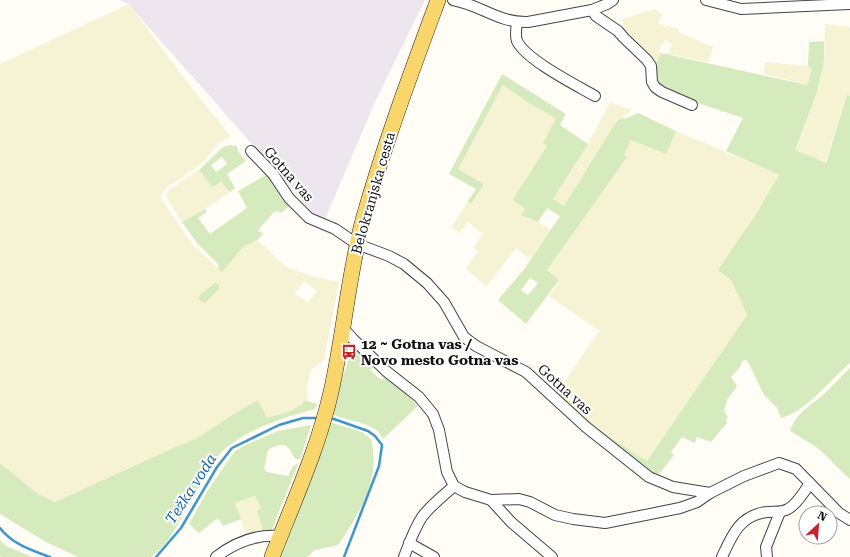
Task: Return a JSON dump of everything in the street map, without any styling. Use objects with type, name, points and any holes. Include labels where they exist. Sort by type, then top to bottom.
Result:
[{"type":"main road","name":"Belokranjska cesta","points":[[280,536],[307,468],[331,393],[357,244],[391,129],[438,0]]},
{"type":"main road","points":[[272,557],[280,536]]},
{"type":"street","points":[[453,0],[469,4],[503,20],[517,22],[528,22],[592,10],[613,0]]},
{"type":"street","points":[[706,0],[741,9],[850,4]]},
{"type":"street","points":[[592,10],[596,16],[618,31],[647,60],[651,66],[652,82],[655,87],[662,92],[692,105]]},
{"type":"street","points":[[517,22],[515,31],[517,40],[522,49],[546,67],[595,96]]},
{"type":"street","name":"Gotna vas","points":[[251,152],[273,174],[289,198],[309,218],[335,229],[357,244],[389,256],[404,264],[426,283],[444,302],[464,337],[476,346],[526,372],[586,427],[649,477],[673,487],[710,493]]},
{"type":"street","points":[[342,327],[386,371],[419,397],[433,414],[439,430],[447,472],[454,486],[465,492],[491,500],[519,499],[530,502],[555,515],[605,524],[680,508],[697,502],[710,493],[744,476],[779,463],[796,469],[839,513],[850,520]]},
{"type":"street","points":[[722,557],[737,527],[745,520],[756,514],[780,512],[789,509],[810,484]]},
{"type":"street","points":[[404,557],[409,543],[422,518],[430,507],[454,486]]},
{"type":"street","points":[[491,500],[511,522],[552,557]]},
{"type":"street","points":[[767,557],[766,547],[780,512]]},
{"type":"street","points":[[216,557],[243,541],[269,535],[280,536]]},
{"type":"street","points":[[409,543],[434,557]]},
{"type":"shaded area","points":[[119,0],[425,0],[375,102],[323,224],[128,4]]},
{"type":"shaded area","points":[[129,4],[181,74],[230,136],[219,143],[203,162],[176,182],[167,186],[160,197],[192,244],[222,271],[243,247],[257,240],[286,267],[311,276],[339,282],[324,360],[311,370],[307,385],[308,401],[304,401],[301,405],[288,412],[267,418],[258,401],[237,412],[197,438],[55,502],[38,494],[0,463],[0,64]],"holes":[[[304,281],[317,291],[308,303],[295,293]]]},
{"type":"shaded area","points":[[655,9],[662,15],[658,23],[666,27],[668,25],[679,30],[679,32],[713,47],[708,62],[668,54],[672,44],[665,40],[659,51],[661,53],[654,67],[628,39],[622,19]]},
{"type":"shaded area","points":[[825,24],[850,27],[850,96],[847,95],[825,163],[795,150],[817,92],[824,62]]},
{"type":"shaded area","points":[[765,62],[808,66],[812,68],[807,85],[764,74]]},
{"type":"shaded area","points":[[503,85],[530,104],[557,118],[543,143],[547,146],[513,199],[525,209],[522,215],[551,230],[530,259],[516,248],[486,287],[466,268],[478,252],[474,247],[483,234],[468,222],[459,233],[452,227],[468,201],[471,204],[484,184],[458,169]]},
{"type":"shaded area","points":[[610,102],[631,110],[618,120],[611,130],[564,206],[553,199],[588,144]]},
{"type":"shaded area","points":[[676,131],[779,175],[756,214],[731,280],[747,315],[647,461],[627,449],[578,412],[559,390],[599,331],[549,296],[559,280],[547,270],[626,157],[624,155],[631,140],[666,154]]},
{"type":"shaded area","points":[[199,170],[212,186],[221,182],[230,192],[182,222],[166,196],[169,190]]},
{"type":"shaded area","points":[[256,496],[261,508],[257,511],[264,533],[247,537],[235,503]]},
{"type":"green space","points":[[824,41],[824,62],[817,92],[795,150],[826,163],[847,95],[850,96],[850,363],[809,402],[790,415],[781,418],[777,408],[764,395],[748,362],[745,360],[742,361],[740,367],[731,377],[737,386],[727,400],[724,411],[728,417],[726,419],[727,423],[711,442],[697,437],[695,443],[682,437],[671,452],[674,455],[660,473],[655,475],[615,446],[556,394],[559,390],[577,410],[599,429],[647,461],[747,315],[731,280],[718,270],[756,214],[779,175],[726,151],[743,118],[677,96],[658,87],[654,67],[661,53],[807,85],[812,69],[808,66],[809,42]]},
{"type":"green space","points":[[502,74],[566,114],[560,125],[588,144],[553,199],[564,206],[618,120],[638,113],[676,131],[666,154],[631,140],[624,155],[627,157],[547,270],[559,280],[526,324],[498,300],[525,268],[560,216],[547,208],[538,222],[521,215],[525,209],[513,199],[547,146],[543,143],[556,118],[530,104],[503,85],[458,169],[484,184],[471,204],[468,201],[476,189],[449,174]],"holes":[[[530,278],[538,283],[528,295],[521,290]]]},
{"type":"green space","points":[[236,145],[239,153],[246,161],[227,174],[235,188],[230,192],[221,182],[212,187],[199,170],[226,146]],"holes":[[[222,157],[227,164],[216,172],[211,165]]]},
{"type":"green space","points":[[266,175],[290,205],[282,213],[275,211],[258,230],[263,234],[257,240],[243,247],[222,272],[218,268],[219,265],[197,243],[182,222],[205,209],[207,212],[198,218],[210,234],[247,208],[238,191]]},
{"type":"green space","points":[[215,283],[219,284],[219,289],[205,303],[199,300],[200,295]]},
{"type":"green space","points":[[351,344],[374,366],[370,370],[381,380],[385,377],[407,394],[418,406],[383,439],[378,431],[367,425],[330,414],[348,362]]},
{"type":"green space","points":[[850,368],[850,479],[820,450],[790,431],[792,425],[800,414],[825,393]]},
{"type":"green space","points":[[258,400],[267,418],[288,412],[301,405],[304,401],[317,404],[315,409],[289,416],[251,432],[228,447],[218,456],[202,480],[168,540],[151,557],[78,557],[46,542],[0,514],[0,463],[38,494],[55,502],[197,438]]},
{"type":"green space","points":[[329,422],[362,432],[371,439],[373,468],[371,482],[361,508],[338,545],[315,550],[307,557],[280,557]]},
{"type":"green space","points":[[311,425],[300,460],[294,458],[287,446],[284,445],[268,450],[264,469],[267,472],[288,476],[293,466],[298,464],[271,532],[264,533],[257,511],[261,508],[255,496],[235,503],[241,519],[223,526],[218,518],[199,533],[189,524],[208,490],[235,451],[278,431]]},
{"type":"green space","points":[[0,540],[6,546],[32,557],[0,556]]},
{"type":"waterway","name":"Težka voda","points":[[156,557],[181,528],[217,467],[232,448],[279,425],[303,418],[318,418]]},
{"type":"waterway","name":"Težka voda","points":[[329,419],[334,419],[368,431],[375,436],[382,445],[379,466],[344,557]]},
{"type":"waterway","name":"Težka voda","points":[[0,528],[5,534],[16,542],[50,557]]},
{"type":"place","name":"12 ~ Gotna vas / Novo mesto Gotna vas","points":[[349,352]]}]
